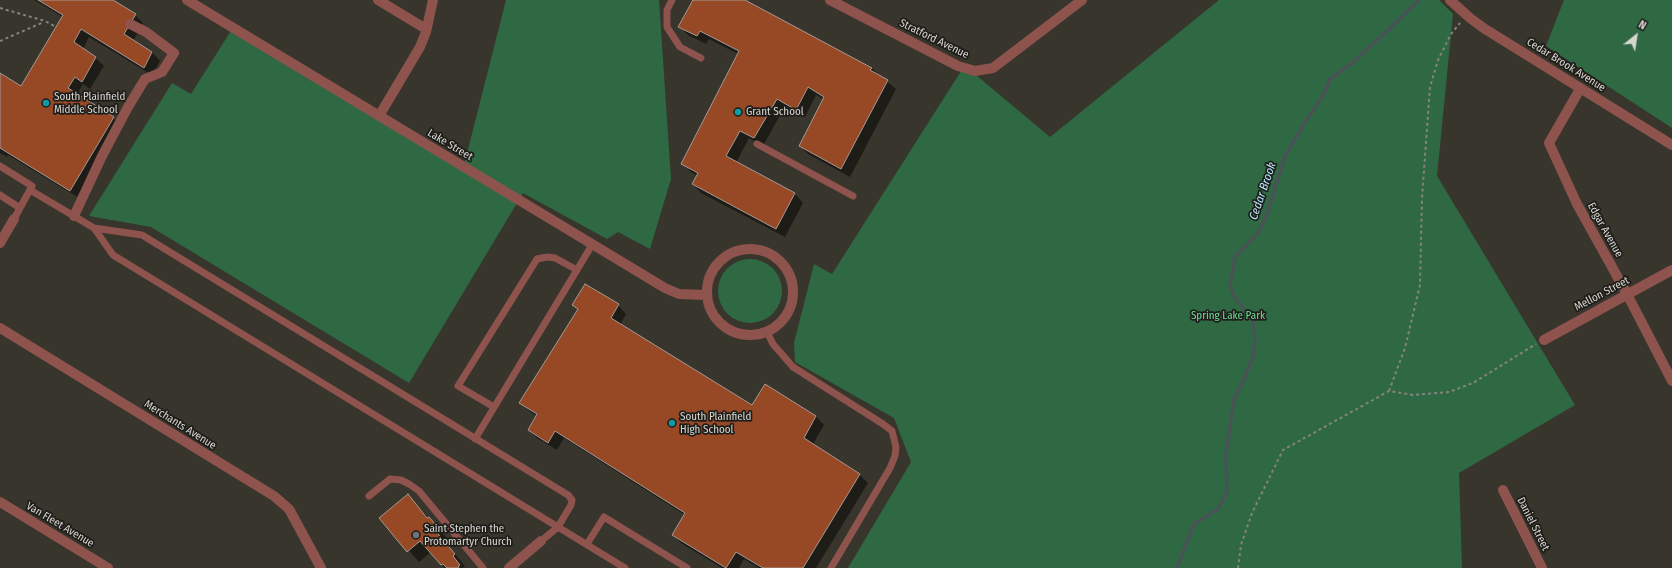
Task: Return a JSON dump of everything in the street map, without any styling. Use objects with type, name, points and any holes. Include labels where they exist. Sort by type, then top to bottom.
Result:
[{"type":"street","name":"Lake Street","points":[[187,0],[592,245],[672,291],[692,295],[706,295]]},
{"type":"street","points":[[378,0],[426,29]]},
{"type":"street","points":[[379,116],[420,47],[433,0]]},
{"type":"street","name":"Stratford Avenue","points":[[830,0],[958,66],[975,71],[993,68],[1082,0]]},
{"type":"street","name":"Cedar Brook Avenue","points":[[1451,0],[1466,15],[1580,89],[1672,145]]},
{"type":"street","points":[[74,216],[102,156],[145,79],[162,72],[174,53],[146,32],[130,24]]},
{"type":"street","name":"Edgar Avenue","points":[[1580,89],[1549,143],[1577,204],[1627,294],[1672,382]]},
{"type":"street","points":[[0,243],[14,219]]},
{"type":"street","points":[[747,248],[766,252],[782,262],[791,279],[793,291],[792,303],[780,324],[767,332],[758,335],[746,336],[734,333],[723,327],[708,307],[706,295],[707,283],[715,266],[729,254],[747,248]]},
{"type":"street","name":"Mellon Street","points":[[1544,340],[1672,270]]},
{"type":"street","name":"Merchants Avenue","points":[[0,328],[274,496],[289,509],[321,568]]},
{"type":"street","name":"Daniel Street","points":[[1503,490],[1542,568]]},
{"type":"street","name":"Van Fleet Avenue","points":[[0,502],[108,568]]},
{"type":"street","points":[[509,568],[540,541]]},
{"type":"lane","points":[[672,0],[667,10],[667,27],[680,47],[701,58]]},
{"type":"lane","points":[[757,144],[853,196]]},
{"type":"lane","points":[[0,166],[31,188],[94,228],[142,235],[568,495],[572,500],[571,505],[558,527],[540,541]]},
{"type":"lane","points":[[14,219],[31,188]]},
{"type":"lane","points":[[0,196],[20,208]]},
{"type":"lane","points":[[94,228],[113,255],[625,568]]},
{"type":"lane","points":[[475,439],[592,245]]},
{"type":"lane","points":[[494,407],[458,386],[537,259],[547,257],[554,258],[577,270]]},
{"type":"lane","points":[[767,332],[773,344],[793,367],[883,424],[892,431],[894,438],[896,447],[895,456],[890,468],[831,568]]},
{"type":"lane","points":[[369,496],[390,479],[401,480],[408,484],[419,491],[483,568]]},
{"type":"lane","points":[[587,544],[604,517],[687,568]]},
{"type":"path","points":[[0,8],[46,21],[56,27]]},
{"type":"path","points":[[1389,391],[1405,348],[1420,285],[1422,198],[1430,87],[1438,60],[1448,41],[1466,15]]},
{"type":"path","points":[[0,41],[46,21]]},
{"type":"path","points":[[1238,568],[1241,545],[1252,513],[1283,450],[1389,391],[1413,395],[1449,392],[1473,383],[1544,340]]},
{"type":"green space","points":[[506,0],[659,0],[671,179],[650,249],[618,232],[607,239],[523,193],[409,383],[151,227],[89,216],[172,83],[191,94],[234,26],[464,165]]},
{"type":"green space","name":"Spring Lake Park","points":[[1219,0],[1439,0],[1453,14],[1437,176],[1575,405],[1459,473],[1462,568],[848,568],[911,462],[894,418],[795,362],[794,343],[814,264],[832,274],[963,68],[976,75],[1050,137]]},
{"type":"green space","points":[[1564,0],[1672,0],[1672,128],[1546,46]]},
{"type":"green space","points":[[744,259],[756,259],[773,268],[780,279],[782,291],[780,303],[773,314],[756,323],[744,323],[732,318],[723,309],[718,297],[718,285],[723,273],[732,264]]},
{"type":"building","name":"South Plainfield Middle School","points":[[38,0],[113,0],[136,14],[124,34],[152,52],[144,68],[81,29],[74,42],[96,57],[82,82],[75,77],[68,88],[114,117],[70,191],[0,148],[0,73],[21,86],[63,15]]},
{"type":"building","name":"Grant School","points":[[693,0],[745,0],[872,68],[870,70],[888,80],[841,169],[799,146],[824,97],[808,87],[796,110],[777,99],[754,138],[740,131],[726,156],[795,193],[776,229],[692,184],[698,173],[681,164],[739,51],[700,31],[697,36],[678,27]]},
{"type":"building","name":"South Plainfield High School","points":[[585,284],[619,304],[611,318],[752,405],[765,384],[816,416],[804,438],[860,474],[803,568],[763,568],[736,552],[726,568],[672,535],[685,513],[555,431],[548,443],[528,430],[537,414],[519,403],[578,309],[572,305]]},
{"type":"building","name":"Saint Stephen the Protomartyr Church","points":[[408,494],[427,518],[429,517],[437,526],[434,529],[455,554],[453,556],[460,565],[458,566],[459,568],[447,568],[443,564],[441,565],[420,541],[407,552],[379,518]]},
{"type":"waterway","name":"Cedar Brook","points":[[1177,568],[1194,524],[1218,509],[1227,492],[1226,454],[1234,399],[1253,357],[1255,337],[1253,321],[1234,296],[1230,285],[1235,257],[1258,233],[1267,214],[1285,156],[1323,96],[1330,79],[1352,63],[1419,0]]},
{"type":"place","name":"South Plainfield Middle School","points":[[46,103]]},
{"type":"place","name":"Grant School","points":[[738,112]]},
{"type":"place","name":"South Plainfield High School","points":[[672,423]]},
{"type":"place","name":"Saint Stephen the Protomartyr Church","points":[[416,535]]}]
